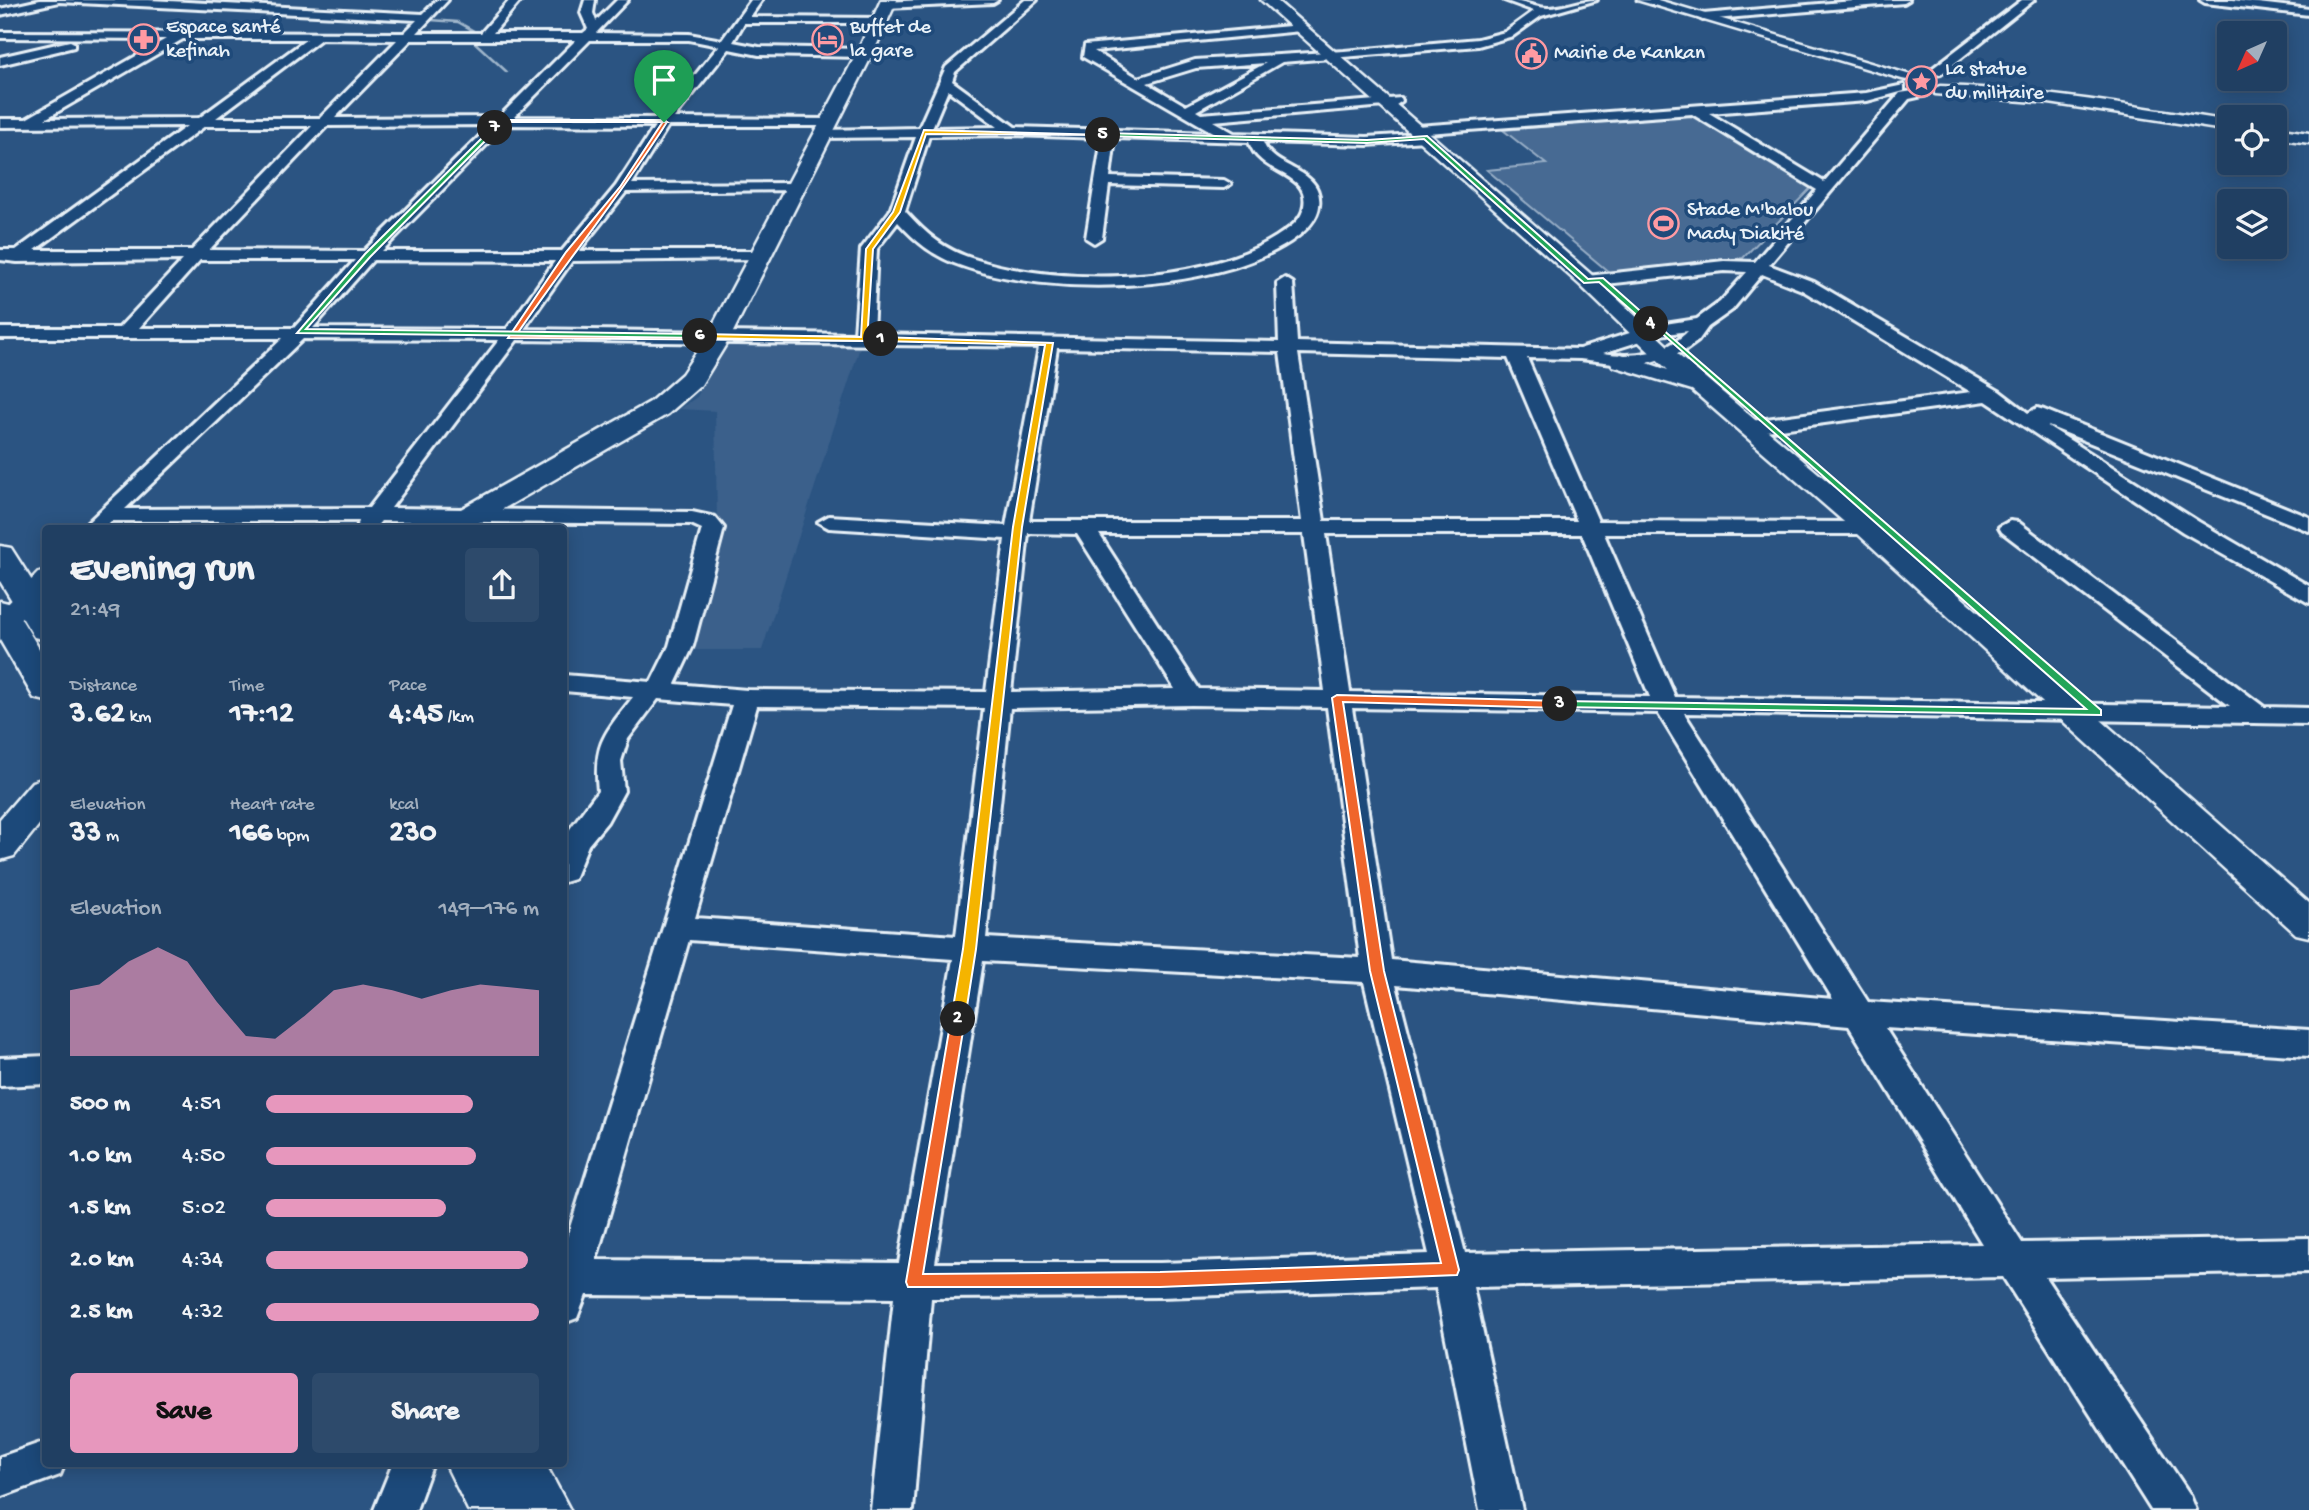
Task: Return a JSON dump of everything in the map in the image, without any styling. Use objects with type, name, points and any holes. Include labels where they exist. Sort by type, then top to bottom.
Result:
[{"type":"highway","points":[[454,525],[659,408],[692,379],[719,336],[865,53],[885,8]]},
{"type":"highway","points":[[0,555],[15,607],[42,679]]},
{"type":"highway","points":[[15,607],[42,627]]},
{"type":"highway","points":[[0,868],[15,833],[42,795]]},
{"type":"main road","points":[[1268,0],[1339,55]]},
{"type":"main road","points":[[1281,0],[1423,132],[2085,713],[2309,924]]},
{"type":"main road","points":[[1644,0],[1849,60],[1906,88],[1939,82],[1969,91],[2217,124]]},
{"type":"main road","points":[[2287,135],[2309,138]]},
{"type":"main road","points":[[1621,361],[1714,389]]},
{"type":"main road","points":[[1760,427],[1867,528],[2309,901]]},
{"type":"street","points":[[0,12],[55,0]]},
{"type":"street","points":[[63,0],[424,17]]},
{"type":"street","points":[[118,14],[178,0]]},
{"type":"street","points":[[0,61],[273,0]]},
{"type":"street","points":[[296,35],[351,0]]},
{"type":"street","points":[[125,332],[320,124],[443,0]]},
{"type":"street","points":[[485,35],[516,0]]},
{"type":"street","points":[[589,32],[586,13],[590,0]]},
{"type":"street","points":[[98,522],[300,332],[368,256],[623,0]]},
{"type":"street","points":[[368,522],[511,336],[568,254],[622,188],[664,122],[719,57],[733,31],[757,0]]},
{"type":"street","points":[[0,35],[485,35],[589,32],[689,37],[885,8],[993,0]]},
{"type":"street","points":[[864,339],[869,249],[897,212],[924,132],[945,82],[962,57],[1032,0]]},
{"type":"street","points":[[1509,0],[1545,11]]},
{"type":"street","points":[[1138,82],[1195,64],[1339,55],[1499,37],[1545,11],[1592,0]]},
{"type":"street","points":[[1703,17],[1904,0]]},
{"type":"street","points":[[1939,82],[2029,0]]},
{"type":"street","points":[[2206,0],[2305,8],[2309,23]]},
{"type":"street","points":[[0,138],[214,14]]},
{"type":"street","points":[[30,35],[80,23]]},
{"type":"street","points":[[1232,138],[1202,118],[1087,54],[1089,48],[1301,28]]},
{"type":"street","points":[[733,31],[759,51],[865,53]]},
{"type":"street","points":[[0,268],[320,35]]},
{"type":"street","points":[[1188,110],[1285,58]]},
{"type":"street","points":[[945,82],[1012,131]]},
{"type":"street","points":[[0,123],[664,122],[924,132],[1012,131],[1367,141],[1423,132],[1692,108],[1875,96],[1906,88]]},
{"type":"street","points":[[0,333],[300,332],[1288,345],[1580,354],[1621,361],[1639,361],[1660,341],[1702,323],[1726,306],[1827,190],[1906,88]]},
{"type":"street","points":[[1202,118],[1391,101]]},
{"type":"street","points":[[1692,108],[1827,190]]},
{"type":"street","points":[[1094,238],[1104,181],[1108,135]]},
{"type":"street","points":[[897,212],[934,248],[1014,272],[1078,280],[1147,281],[1259,255],[1287,239],[1308,219],[1312,198],[1303,177],[1262,155],[1255,139]]},
{"type":"street","points":[[1104,181],[1224,184]]},
{"type":"street","points":[[622,188],[796,187]]},
{"type":"street","points":[[0,255],[760,256]]},
{"type":"street","points":[[1594,281],[1724,266],[1759,267],[1808,286],[1988,394],[2103,472],[2309,596]]},
{"type":"street","points":[[1285,283],[1288,345],[1377,971],[1451,1270],[1501,1510]]},
{"type":"street","points":[[1580,354],[1697,332],[1702,323]]},
{"type":"street","points":[[892,1510],[914,1282],[970,949],[1017,530],[1049,343]]},
{"type":"street","points":[[1515,352],[1667,707],[1862,1014],[2012,1259],[2175,1510]]},
{"type":"street","points":[[1760,427],[1988,394],[2309,525]]},
{"type":"street","points":[[98,522],[368,522],[474,514],[692,518],[707,522],[713,528],[681,646],[656,690],[616,737],[608,761],[611,791],[597,815],[575,841],[567,864]]},
{"type":"street","points":[[829,522],[1017,530],[1084,527],[1867,528]]},
{"type":"street","points":[[1084,527],[1192,697]]},
{"type":"street","points":[[2010,527],[2258,715]]},
{"type":"street","points":[[567,683],[747,698],[1337,698],[1667,707],[2258,715],[2307,718]]},
{"type":"street","points":[[747,698],[568,1291],[914,1282],[1160,1280],[1451,1270],[2309,1255]]},
{"type":"street","points":[[679,928],[970,949],[1377,971],[1862,1014],[2309,1043]]},
{"type":"street","points":[[0,1072],[42,1070]]},
{"type":"street","points":[[0,1477],[42,1462]]},
{"type":"street","points":[[395,1510],[411,1467]]},
{"type":"shaded area","name":"Stade M'balou Mady Diakité","points":[[1694,114],[1811,188],[1743,258],[1610,273],[1487,170],[1546,164],[1503,130]]},
{"type":"shaded area","points":[[861,344],[762,650],[674,650],[717,520],[715,411],[679,409],[697,397],[722,345]]},
{"type":"waterway","points":[[66,2],[93,4]]},
{"type":"waterway","points":[[431,20],[458,22],[474,31]]},
{"type":"waterway","points":[[470,38],[507,72]]},
{"type":"place","name":"Espace santé kefinah","points":[[143,40]]},
{"type":"place","name":"Buffet de la gare","points":[[827,40]]},
{"type":"place","name":"Mairie de Kankan","points":[[1531,54]]},
{"type":"place","name":"La statue du militaire","points":[[1922,82]]},
{"type":"place","name":"Stade M'balou Mady Diakité","points":[[1664,223]]},
{"type":"route","points":[[664,122],[502,121],[368,256],[300,332],[511,336],[615,336],[719,336],[864,339],[867,324],[864,316],[868,291],[869,249],[897,212],[924,132],[1013,131],[1367,141],[1425,137],[1587,281],[1601,280],[1883,529],[2097,713],[1667,707],[1337,698],[1377,971],[1451,1270],[1160,1280],[914,1282],[970,949],[1017,527],[1049,343],[719,336],[615,336],[511,336],[568,254],[622,188],[664,122]]}]
